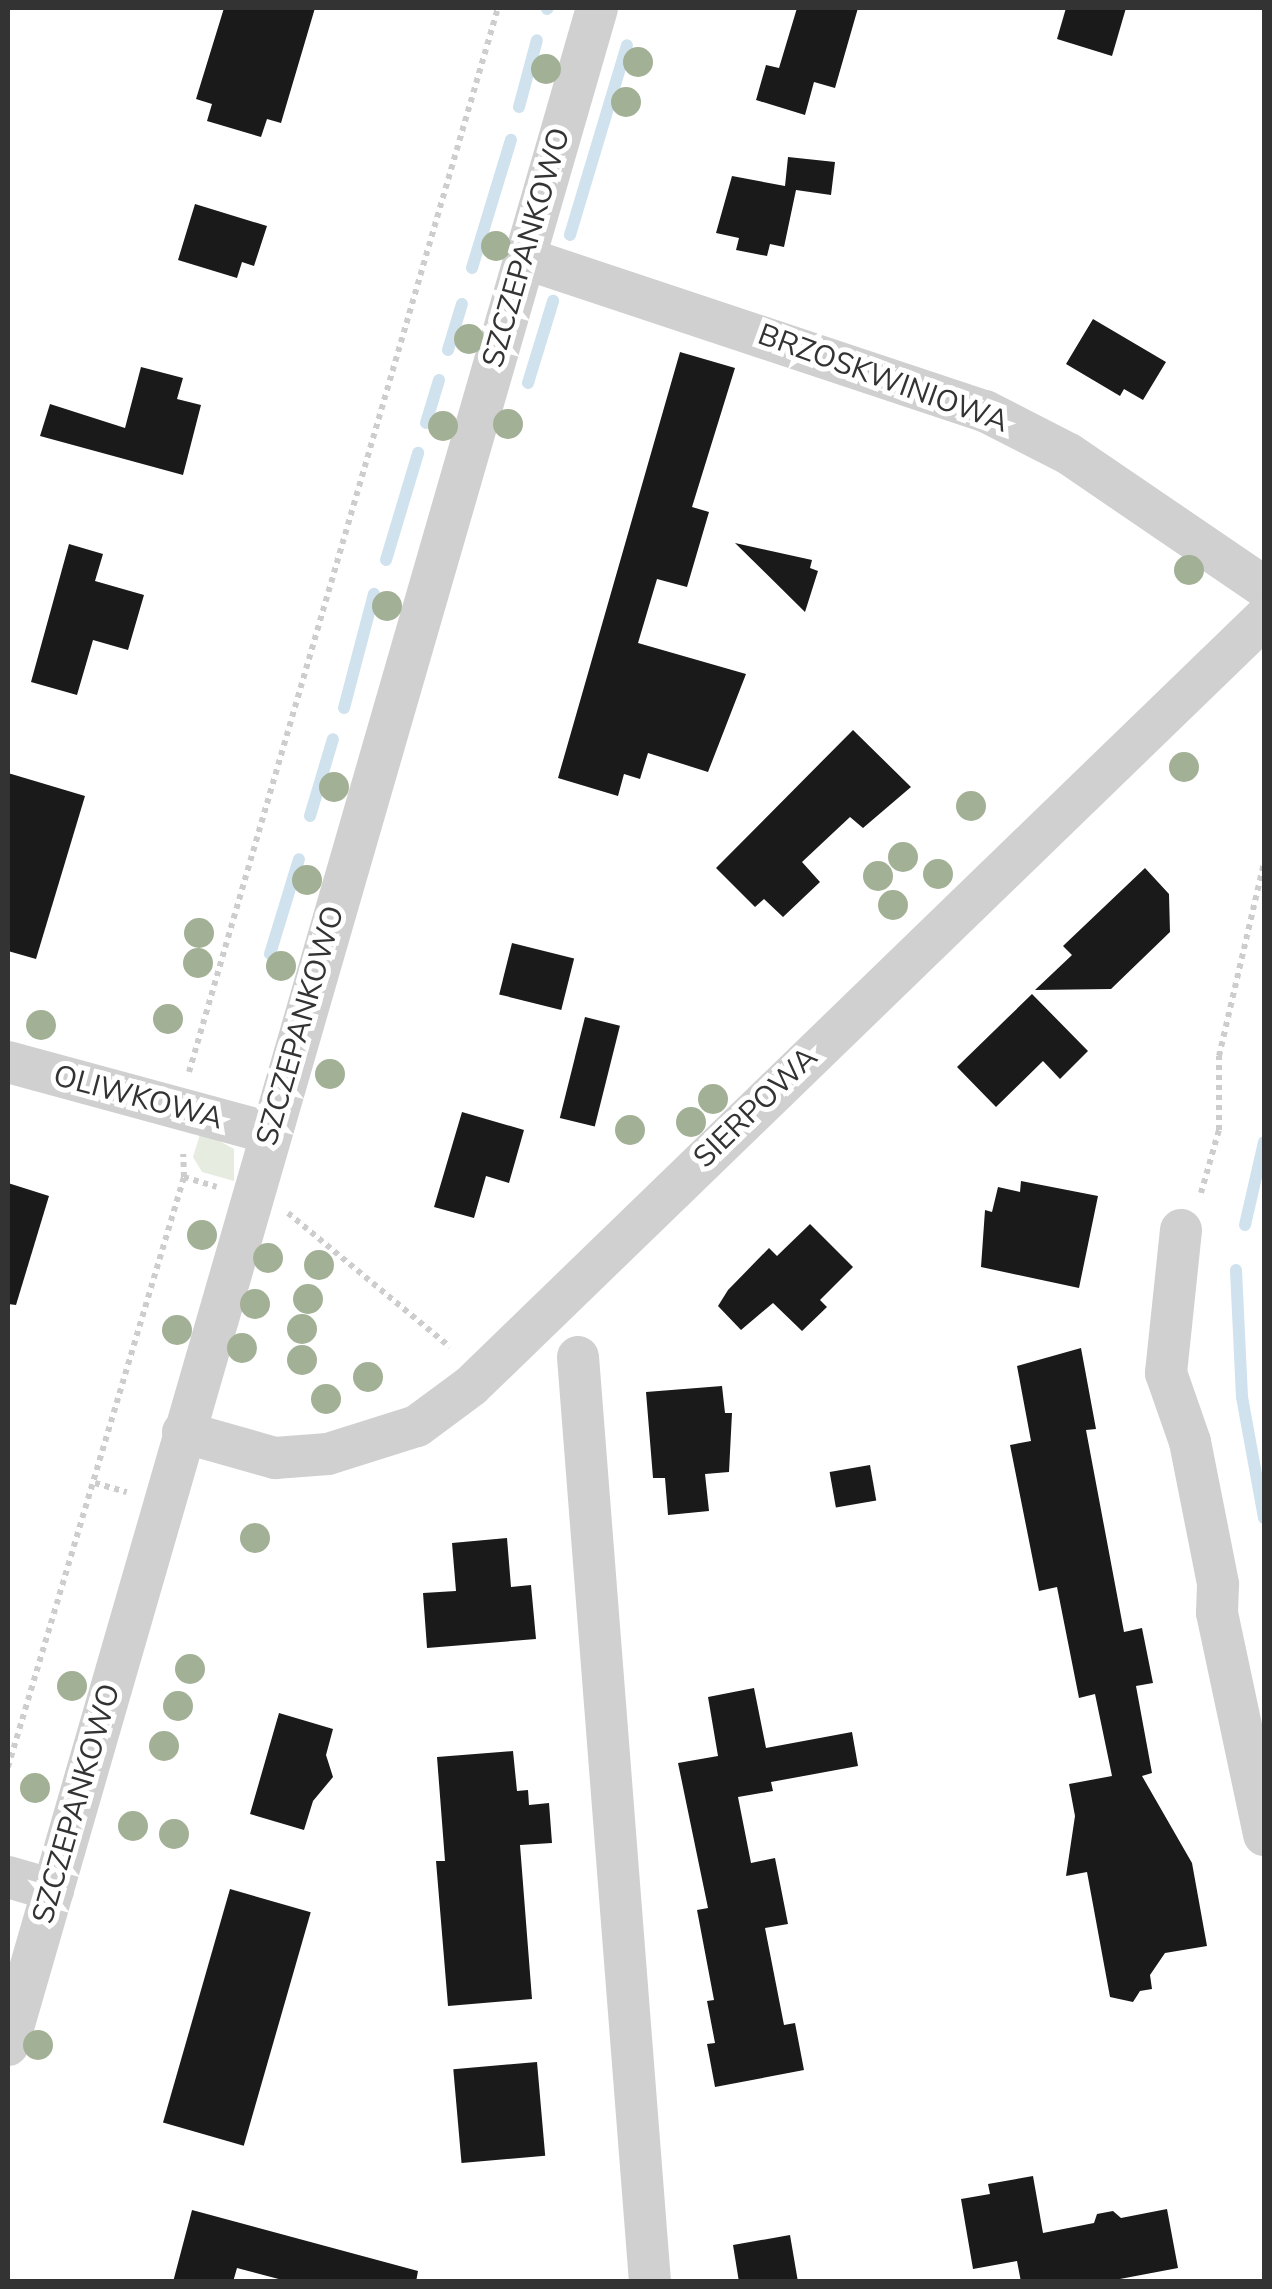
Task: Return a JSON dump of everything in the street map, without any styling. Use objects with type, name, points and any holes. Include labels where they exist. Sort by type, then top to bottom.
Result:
[{"type":"street","name":"SZCZEPANKOWO","points":[[8,2046],[597,8]]},
{"type":"street","name":"BRZOSKWINIOWA","points":[[524,258],[984,411],[1069,454],[1264,587]]},
{"type":"street","name":"SIERPOWA","points":[[183,1432],[275,1458],[328,1454],[417,1426],[458,1396],[1264,618]]},
{"type":"street","name":"OLIWKOWA","points":[[8,1062],[269,1133]]},
{"type":"street","points":[[1181,1230],[1166,1373],[1190,1442],[1218,1584],[1217,1613],[1264,1835]]},
{"type":"street","points":[[578,1357],[650,2282]]},
{"type":"street","points":[[8,1878],[53,1890]]},
{"type":"path","points":[[186,1086],[498,8]]},
{"type":"path","points":[[1181,1230],[1209,1172],[1219,1130],[1219,1056],[1264,863]]},
{"type":"path","points":[[8,1767],[184,1177],[183,1144]]},
{"type":"path","points":[[184,1177],[232,1192]]},
{"type":"path","points":[[274,1205],[314,1229],[446,1348],[462,1344]]},
{"type":"path","points":[[95,1483],[142,1497]]},
{"type":"shaded area","points":[[201,1131],[234,1149],[234,1181],[202,1172],[193,1157]]},
{"type":"building","points":[[224,8],[315,8],[281,123],[267,119],[261,137],[207,121],[212,104],[196,99]]},
{"type":"building","points":[[797,8],[858,8],[835,88],[814,82],[805,115],[756,100],[766,65],[779,68]]},
{"type":"building","points":[[1066,8],[1126,8],[1112,56],[1057,39]]},
{"type":"building","points":[[788,157],[835,162],[831,195],[796,190],[784,247],[770,244],[767,256],[736,250],[739,238],[716,233],[732,176],[785,186]]},
{"type":"building","points":[[195,204],[267,226],[254,266],[242,262],[237,278],[178,260]]},
{"type":"building","points":[[1093,319],[1166,362],[1143,400],[1124,389],[1120,396],[1066,364]]},
{"type":"building","points":[[680,352],[735,368],[692,507],[709,512],[687,587],[657,579],[638,643],[746,674],[708,772],[648,753],[640,779],[624,774],[618,796],[558,778]]},
{"type":"building","points":[[141,367],[183,378],[177,399],[201,405],[183,475],[40,436],[50,404],[125,428]]},
{"type":"building","points":[[735,543],[812,560],[810,568],[818,571],[805,612]]},
{"type":"building","points":[[69,544],[103,554],[95,581],[144,595],[128,650],[93,640],[77,695],[31,682]]},
{"type":"building","points":[[853,730],[911,787],[863,828],[850,817],[802,862],[820,882],[783,917],[764,899],[755,907],[716,868]]},
{"type":"building","points":[[8,773],[85,796],[36,959],[8,951]]},
{"type":"building","points":[[1145,868],[1169,894],[1170,932],[1111,989],[1035,990],[1072,955],[1063,946]]},
{"type":"building","points":[[512,943],[574,958],[561,1010],[499,994]]},
{"type":"building","points":[[1032,994],[1088,1051],[1060,1079],[1043,1061],[996,1107],[957,1067]]},
{"type":"building","points":[[585,1017],[620,1026],[595,1127],[560,1118]]},
{"type":"building","points":[[462,1112],[524,1130],[509,1183],[486,1176],[474,1218],[434,1207]]},
{"type":"building","points":[[1021,1181],[1098,1196],[1079,1288],[981,1267],[985,1210],[992,1212],[998,1187],[1020,1192]]},
{"type":"building","points":[[8,1183],[49,1196],[16,1305],[8,1304]]},
{"type":"building","points":[[810,1224],[853,1267],[820,1300],[827,1307],[802,1331],[773,1303],[741,1330],[718,1306],[728,1290],[769,1248],[777,1256]]},
{"type":"building","points":[[1081,1348],[1096,1429],[1086,1430],[1124,1632],[1142,1628],[1153,1683],[1136,1686],[1152,1773],[1142,1776],[1192,1863],[1207,1946],[1165,1953],[1150,1975],[1152,1989],[1140,1991],[1133,2002],[1110,1997],[1087,1872],[1066,1876],[1075,1816],[1069,1784],[1112,1776],[1095,1694],[1079,1698],[1057,1587],[1039,1591],[1010,1445],[1031,1441],[1017,1366]]},
{"type":"building","points":[[722,1386],[725,1413],[732,1413],[729,1472],[705,1474],[709,1511],[668,1515],[665,1478],[653,1478],[646,1392]]},
{"type":"building","points":[[870,1465],[876,1500],[836,1508],[830,1472]]},
{"type":"building","points":[[507,1538],[511,1587],[531,1585],[536,1639],[427,1648],[423,1593],[456,1591],[452,1543]]},
{"type":"building","points":[[754,1688],[766,1748],[852,1732],[858,1766],[771,1782],[773,1791],[738,1797],[751,1863],[775,1858],[788,1924],[765,1928],[784,2025],[795,2023],[804,2070],[715,2087],[707,2044],[715,2043],[707,2001],[714,2000],[697,1910],[708,1908],[678,1763],[718,1756],[708,1697]]},
{"type":"building","points":[[279,1713],[333,1729],[326,1755],[333,1777],[313,1801],[304,1830],[250,1814]]},
{"type":"building","points":[[513,1751],[517,1791],[528,1790],[529,1805],[549,1803],[552,1843],[520,1845],[532,1999],[448,2006],[436,1861],[445,1861],[437,1757]]},
{"type":"building","points":[[230,1889],[311,1912],[244,2146],[163,2123]]},
{"type":"building","points":[[537,2062],[545,2156],[462,2163],[453,2069]]},
{"type":"building","points":[[1033,2176],[1043,2233],[1094,2223],[1097,2214],[1113,2211],[1121,2218],[1167,2209],[1178,2268],[1104,2282],[1021,2282],[1017,2261],[973,2269],[961,2199],[990,2194],[988,2184]]},
{"type":"building","points":[[192,2210],[418,2271],[416,2282],[290,2282],[237,2268],[233,2282],[173,2282]]},
{"type":"building","points":[[790,2235],[798,2282],[739,2282],[733,2245]]},
{"type":"waterway","points":[[519,107],[537,40]]},
{"type":"waterway","points":[[570,235],[627,45]]},
{"type":"waterway","points":[[472,268],[511,140]]},
{"type":"waterway","points":[[528,383],[553,301]]},
{"type":"waterway","points":[[448,350],[462,304]]},
{"type":"waterway","points":[[426,423],[439,380]]},
{"type":"waterway","points":[[386,560],[418,453]]},
{"type":"waterway","points":[[344,708],[374,594]]},
{"type":"waterway","points":[[310,816],[333,739]]},
{"type":"waterway","points":[[270,954],[299,859]]},
{"type":"waterway","points":[[1245,1225],[1264,1142]]},
{"type":"waterway","points":[[1236,1270],[1242,1397],[1264,1518]]}]
